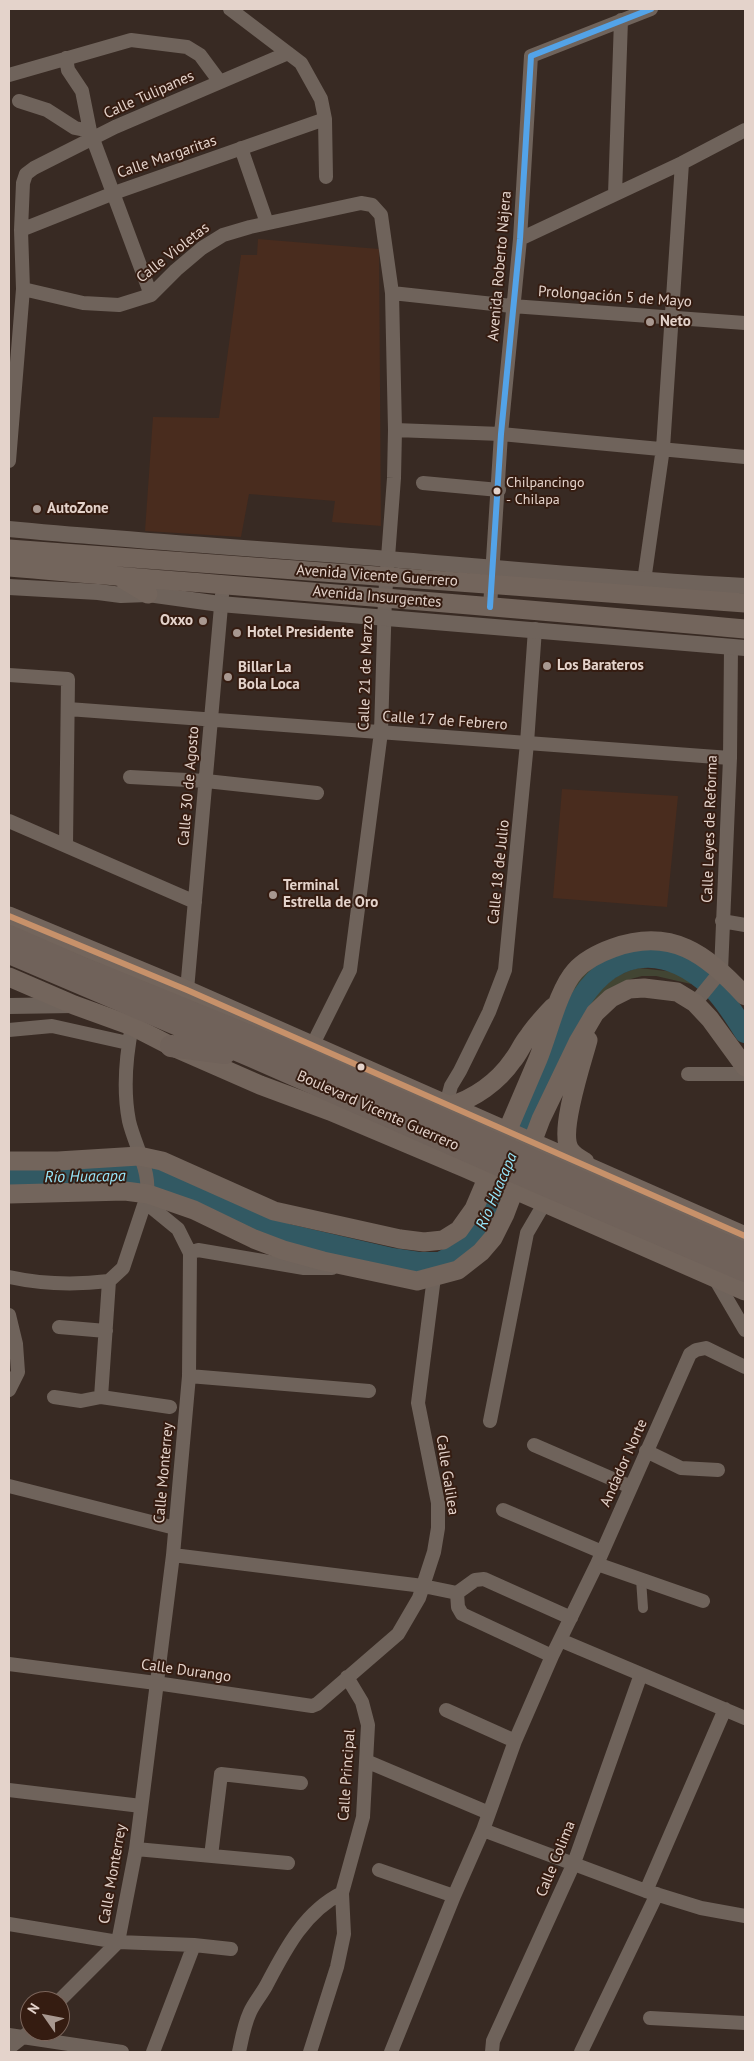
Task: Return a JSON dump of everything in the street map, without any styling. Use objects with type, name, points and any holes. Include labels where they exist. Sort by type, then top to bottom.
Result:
[{"type":"highway","name":"Boulevard Vicente Guerrero","points":[[9,936],[84,969],[279,1048],[476,1145],[546,1182],[745,1271]]},
{"type":"highway","name":"Boulevard Vicente Guerrero","points":[[9,953],[253,1057],[476,1145]]},
{"type":"highway","points":[[171,1046],[253,1057]]},
{"type":"highway","name":"Boulevard Vicente Guerrero","points":[[546,1182],[745,1254]]},
{"type":"main road","name":"Avenida Vicente Guerrero","points":[[9,549],[22,562],[387,568],[745,603]]},
{"type":"main road","name":"Avenida Insurgentes","points":[[22,562],[120,576],[224,586],[385,597],[743,636]]},
{"type":"main road","points":[[120,576],[148,594]]},
{"type":"main road","name":"Boulevard Vicente Guerrero","points":[[9,916],[187,990],[449,1106],[476,1145]]},
{"type":"main road","points":[[9,1161],[141,1159],[162,1161],[274,1211],[400,1240],[424,1242],[443,1240],[459,1230],[474,1209],[538,1058],[560,998],[573,972],[587,960],[631,941],[653,939],[681,946],[706,958],[719,973],[745,996]]},
{"type":"main road","name":"Boulevard Vicente Guerrero","points":[[9,977],[74,1005],[130,1035],[171,1046],[260,1085],[330,1111],[476,1145],[546,1182],[714,1277],[745,1291]]},
{"type":"main road","points":[[9,1194],[125,1192],[147,1195],[194,1210],[254,1239],[283,1250],[358,1269],[417,1281],[458,1270],[481,1252],[493,1238],[505,1214],[541,1119],[578,1042],[595,1013],[610,998],[629,989],[644,988],[677,992],[696,1004],[710,1019],[745,1067]]},
{"type":"main road","points":[[449,1106],[464,1102],[497,1078],[513,1061],[528,1037],[560,998]]},
{"type":"main road","points":[[590,1022],[588,1040],[571,1102],[565,1137],[570,1150],[579,1159],[614,1178]]},
{"type":"main road","name":"Boulevard Vicente Guerrero","points":[[546,1182],[614,1178],[745,1236]]},
{"type":"street","points":[[230,9],[288,53],[305,70],[320,99],[325,119],[326,177]]},
{"type":"street","name":"Avenida Roberto Nájera","points":[[490,608],[501,434],[520,239],[531,56],[651,9]]},
{"type":"street","points":[[615,194],[621,20]]},
{"type":"street","points":[[9,75],[131,40],[187,47],[200,55],[220,82]]},
{"type":"street","name":"Calle Tulipanes","points":[[21,230],[23,183],[26,174],[34,168],[92,134],[288,53]]},
{"type":"street","points":[[66,58],[68,70],[82,91],[92,134],[151,295]]},
{"type":"street","points":[[20,101],[47,110],[75,128],[92,134]]},
{"type":"street","name":"Calle Margaritas","points":[[21,230],[114,193],[325,119]]},
{"type":"street","points":[[520,239],[682,163],[745,130]]},
{"type":"street","points":[[241,148],[267,223]]},
{"type":"street","points":[[644,581],[663,448],[682,163]]},
{"type":"street","name":"Calle Violetas","points":[[23,289],[83,303],[119,305],[151,295],[202,248],[223,235],[361,202],[372,204]]},
{"type":"street","name":"Calle 21 de Marzo","points":[[312,1046],[350,970],[381,732],[384,618],[394,478],[395,430],[392,293],[381,215],[372,204]]},
{"type":"street","points":[[9,461],[23,289],[21,230]]},
{"type":"street","name":"Prolongación 5 de Mayo","points":[[392,293],[512,306],[745,323]]},
{"type":"street","points":[[395,430],[501,434],[745,456]]},
{"type":"street","points":[[423,483],[498,490]]},
{"type":"street","points":[[9,529],[141,541],[387,568]]},
{"type":"street","points":[[493,577],[745,586]]},
{"type":"street","name":"Calle 30 de Agosto","points":[[187,990],[220,604],[224,586]]},
{"type":"street","points":[[9,587],[121,595],[148,594],[220,604],[534,629],[743,636]]},
{"type":"street","name":"Calle 18 de Julio","points":[[449,1106],[448,1097],[451,1086],[489,1012],[505,970],[527,744],[534,629]]},
{"type":"street","name":"Calle Leyes de Reforma","points":[[719,973],[730,758],[743,636]]},
{"type":"street","points":[[9,675],[68,679],[66,846]]},
{"type":"street","name":"Calle 17 de Febrero","points":[[68,709],[730,758]]},
{"type":"street","points":[[130,777],[206,781],[317,793]]},
{"type":"street","points":[[9,821],[195,902]]},
{"type":"street","points":[[722,920],[745,925]]},
{"type":"street","points":[[696,1004],[719,973]]},
{"type":"street","points":[[9,1006],[74,1005]]},
{"type":"street","points":[[9,1030],[52,1026],[130,1035],[126,1081],[129,1120],[141,1159],[147,1195],[123,1268],[109,1281],[87,1284],[9,1278]]},
{"type":"street","points":[[688,1074],[745,1074]]},
{"type":"street","points":[[490,1421],[527,1233],[546,1182]]},
{"type":"street","name":"Calle Monterrey","points":[[118,1942],[136,1849],[173,1555],[189,1376],[190,1253],[178,1229],[147,1195]]},
{"type":"street","points":[[190,1253],[198,1250],[304,1268],[358,1269]]},
{"type":"street","name":"Calle Galilea","points":[[347,1677],[398,1634],[419,1598],[434,1552],[438,1528],[438,1503],[418,1403],[434,1277]]},
{"type":"street","points":[[714,1277],[745,1330]]},
{"type":"street","points":[[101,1397],[109,1281]]},
{"type":"street","points":[[9,1315],[16,1344],[18,1372],[9,1390]]},
{"type":"street","points":[[60,1327],[106,1331]]},
{"type":"street","name":"Andador Norte","points":[[483,1830],[514,1741],[552,1656],[600,1558],[690,1354],[696,1350],[706,1348],[745,1366]]},
{"type":"street","points":[[189,1376],[369,1392]]},
{"type":"street","points":[[54,1397],[81,1401],[101,1397],[170,1407]]},
{"type":"street","points":[[534,1445],[631,1487]]},
{"type":"street","points":[[646,1451],[681,1468],[718,1470]]},
{"type":"street","points":[[9,1486],[175,1528]]},
{"type":"street","points":[[503,1510],[641,1580],[703,1601]]},
{"type":"street","points":[[173,1555],[423,1586],[457,1593],[475,1580],[484,1579],[571,1618]]},
{"type":"street","points":[[641,1580],[643,1608]]},
{"type":"street","points":[[457,1593],[458,1607],[462,1614],[552,1656]]},
{"type":"street","points":[[560,1640],[745,1718]]},
{"type":"street","name":"Calle Durango","points":[[9,1664],[312,1706],[317,1704],[347,1677]]},
{"type":"street","name":"Calle Colima","points":[[492,2052],[493,2041],[574,1863],[641,1674]]},
{"type":"street","name":"Calle Principal","points":[[310,2052],[337,1967],[344,1934],[342,1893],[363,1817],[368,1725],[362,1702],[347,1677]]},
{"type":"street","points":[[581,2052],[652,1893],[725,1709]]},
{"type":"street","points":[[446,1710],[514,1741]]},
{"type":"street","points":[[366,1761],[489,1813]]},
{"type":"street","points":[[211,1856],[221,1774],[301,1783]]},
{"type":"street","points":[[9,1790],[141,1806]]},
{"type":"street","points":[[391,2052],[454,1896],[483,1830],[652,1893],[701,1908],[745,1916]]},
{"type":"street","points":[[136,1849],[288,1863]]},
{"type":"street","points":[[379,1870],[454,1896]]},
{"type":"street","points":[[239,2052],[250,2011],[281,1957],[316,1910],[328,1900],[342,1893]]},
{"type":"street","points":[[9,1924],[118,1942],[194,1945],[231,1949]]},
{"type":"street","points":[[69,1991],[118,1942]]},
{"type":"street","points":[[152,2052],[194,1945]]},
{"type":"street","points":[[650,2018],[745,2023]]},
{"type":"street","points":[[9,2048],[20,2039]]},
{"type":"street","points":[[67,2041],[122,2052]]},
{"type":"shaded area","points":[[258,239],[379,249],[381,526],[332,522],[335,501],[249,494],[241,537],[145,531],[153,417],[219,418],[241,255],[257,255]]},
{"type":"shaded area","points":[[562,789],[678,796],[667,907],[553,898]]},
{"type":"green space","points":[[652,940],[683,948],[708,961],[705,966],[677,953],[654,947],[631,950],[616,956],[592,977],[571,1003],[554,1029],[567,994],[588,967],[615,949],[633,943]]},
{"type":"green space","points":[[639,968],[675,972],[695,979],[691,984],[656,976],[642,976],[627,980],[569,1043],[579,1018],[594,996],[614,978]]},
{"type":"waterway","name":"Río Huacapa","points":[[9,1178],[125,1175],[158,1178],[256,1223],[288,1235],[392,1259],[419,1263],[440,1263],[459,1253],[477,1237],[575,1009],[588,989],[603,974],[619,963],[636,958],[654,957],[673,961],[692,971],[711,986],[725,1002],[745,1032]]},
{"type":"transit line","points":[[490,607],[501,434],[520,239],[531,56],[651,9]]},
{"type":"transit line","points":[[9,916],[187,990],[745,1236]]},
{"type":"place","name":"Neto","points":[[650,322]]},
{"type":"place","name":"Chilpancingo - Chilapa","points":[[497,491]]},
{"type":"place","name":"AutoZone","points":[[37,509]]},
{"type":"place","name":"Oxxo","points":[[203,621]]},
{"type":"place","name":"Hotel Presidente","points":[[237,633]]},
{"type":"place","name":"Los Barateros","points":[[547,666]]},
{"type":"place","name":"Billar La Bola Loca","points":[[228,677]]},
{"type":"place","name":"Terminal Estrella de Oro","points":[[273,895]]}]
